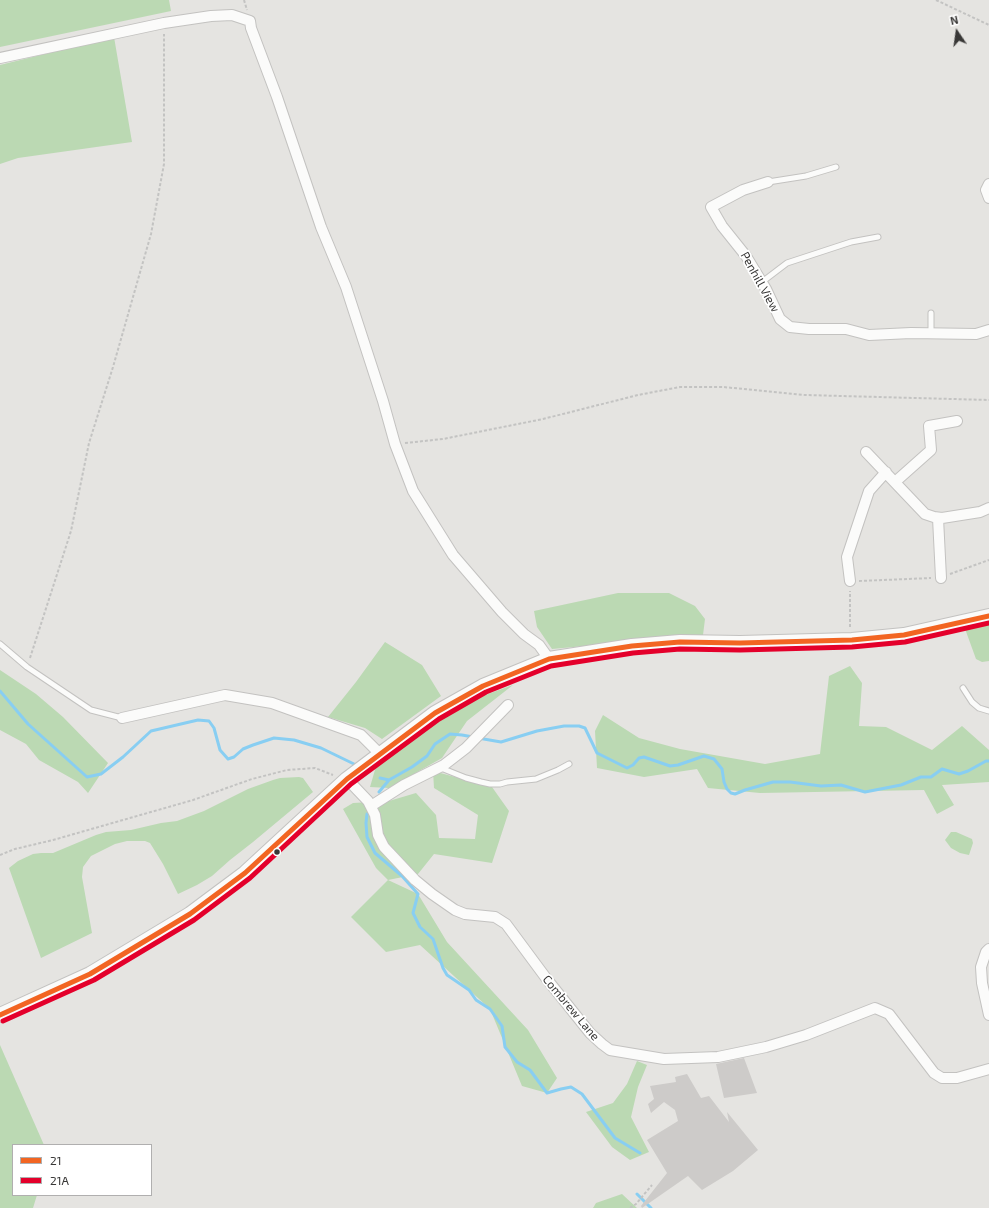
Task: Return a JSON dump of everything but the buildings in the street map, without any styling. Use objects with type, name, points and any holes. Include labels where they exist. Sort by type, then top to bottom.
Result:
[{"type":"main road","points":[[0,1015],[90,974],[190,914],[245,873],[347,779],[435,713],[483,686],[549,659],[632,646],[664,643],[852,640],[904,635],[989,616]]},
{"type":"street","points":[[0,58],[164,23],[211,16],[232,14],[250,21],[251,28],[321,227],[346,287],[383,401],[395,444],[413,491],[453,555],[502,612],[524,634],[540,645],[549,659]]},
{"type":"street","name":"Penhill View","points":[[768,182],[743,190],[711,207],[722,226],[746,256],[762,282],[780,319],[790,327],[809,330],[846,329],[869,335],[911,333],[976,334],[989,330]]},
{"type":"street","points":[[989,184],[986,190],[989,198]]},
{"type":"street","points":[[895,482],[931,450],[929,426],[957,421]]},
{"type":"street","points":[[866,452],[925,514],[942,518],[980,512],[989,508]]},
{"type":"street","points":[[850,581],[847,557],[849,550],[869,491],[886,472]]},
{"type":"street","points":[[938,518],[942,578]]},
{"type":"street","points":[[122,718],[225,695],[272,703],[361,735],[380,754]]},
{"type":"street","points":[[371,806],[404,784],[440,768],[466,748],[508,705]]},
{"type":"street","name":"Combrew Lane","points":[[347,779],[371,806],[375,815],[378,835],[384,847],[415,880],[455,910],[465,914],[495,917],[506,924],[546,978],[590,1033],[610,1050],[664,1059],[718,1057],[766,1047],[806,1035],[876,1008],[889,1014],[934,1073],[942,1078],[957,1078],[989,1069]]},
{"type":"street","points":[[989,949],[986,952],[981,967],[982,983],[989,1015]]},
{"type":"lane","points":[[768,182],[806,176],[836,167]]},
{"type":"lane","points":[[762,282],[787,263],[851,242],[878,237]]},
{"type":"lane","points":[[931,313],[931,334]]},
{"type":"lane","points":[[0,644],[27,667],[91,710],[122,718]]},
{"type":"lane","points":[[963,688],[972,702],[979,708],[989,711]]},
{"type":"lane","points":[[440,768],[466,778],[496,784],[536,779],[569,764]]},
{"type":"path","points":[[936,0],[989,25]]},
{"type":"path","points":[[27,667],[71,531],[89,443],[113,367],[151,234],[164,164],[164,23]]},
{"type":"path","points":[[395,444],[443,439],[543,419],[638,395],[680,387],[723,387],[805,395],[989,400]]},
{"type":"path","points":[[850,627],[850,581],[942,578],[989,560]]},
{"type":"path","points":[[0,855],[15,849],[53,840],[193,800],[252,779],[287,770],[315,768],[347,779]]},
{"type":"path","points":[[630,1208],[636,1204],[652,1185]]},
{"type":"green space","points":[[0,0],[169,0],[171,11],[0,47]]},
{"type":"green space","points":[[114,37],[132,142],[18,158],[0,164],[0,65]]},
{"type":"green space","points":[[618,593],[669,593],[695,606],[705,619],[703,635],[552,649],[537,627],[534,611]]},
{"type":"green space","points":[[989,623],[989,661],[982,662],[976,659],[964,626]]},
{"type":"green space","points":[[385,642],[422,665],[441,696],[382,739],[365,728],[328,717]]},
{"type":"green space","points":[[850,666],[862,683],[859,726],[886,727],[932,750],[962,726],[989,750],[989,782],[942,785],[954,805],[937,814],[924,790],[760,793],[708,788],[697,769],[644,777],[597,768],[595,731],[603,715],[639,738],[680,749],[765,764],[820,754],[829,676]]},
{"type":"green space","points":[[0,670],[36,694],[63,717],[108,763],[88,793],[78,782],[39,760],[26,744],[0,730]]},
{"type":"green space","points":[[513,685],[467,721],[442,758],[389,788],[370,787],[377,763],[471,700]]},
{"type":"green space","points":[[433,771],[492,787],[509,811],[492,863],[434,854],[418,874],[388,880],[376,868],[343,809],[353,803],[389,801],[416,793],[436,815],[439,838],[475,839],[478,815],[434,788]]},
{"type":"green space","points":[[280,778],[303,778],[313,792],[212,876],[178,894],[163,864],[150,843],[145,841],[127,841],[115,844],[91,856],[83,867],[82,877],[92,933],[41,958],[9,868],[18,861],[33,854],[53,853],[106,832],[131,830],[177,821],[204,811],[248,789]]},
{"type":"green space","points":[[951,832],[956,832],[972,839],[973,843],[969,855],[960,853],[951,848],[945,840]]},
{"type":"green space","points":[[388,880],[418,894],[447,942],[528,1030],[557,1078],[547,1093],[522,1086],[490,1009],[420,945],[386,952],[351,917]]},
{"type":"green space","points":[[0,1045],[44,1144],[12,1144],[12,1196],[37,1196],[33,1208],[0,1208]]},
{"type":"green space","points":[[637,1061],[647,1065],[638,1087],[631,1117],[649,1152],[630,1160],[612,1147],[586,1112],[613,1103],[627,1084]]},
{"type":"green space","points":[[622,1194],[637,1208],[593,1208],[596,1203]]},
{"type":"waterway","points":[[0,691],[28,724],[87,777],[101,774],[123,757],[151,731],[198,720],[209,721],[214,728],[220,750],[228,759],[234,757],[243,749],[274,738],[294,740],[321,748],[354,764]]},
{"type":"waterway","points":[[478,738],[501,742],[537,731],[564,726],[579,726],[585,728],[597,753],[627,768],[633,765],[639,758],[644,757],[670,766],[678,765],[704,756],[714,759],[722,769],[724,782],[727,789],[731,793],[735,794],[773,782],[790,782],[821,786],[841,785],[865,792],[901,785],[921,777],[931,777],[942,769],[959,774],[989,761]]},
{"type":"waterway","points":[[380,778],[389,780],[412,767],[427,756],[435,744],[450,734],[473,737]]},
{"type":"waterway","points":[[379,792],[389,780]]},
{"type":"waterway","points":[[367,814],[367,837],[375,853],[402,876],[418,894],[413,913],[420,927],[433,939],[447,975],[469,990],[476,1000],[490,1009],[502,1026],[505,1047],[517,1062],[530,1070],[547,1093],[571,1087],[582,1094],[615,1138],[640,1153]]},
{"type":"waterway","points":[[637,1194],[651,1208]]},
{"type":"transit line","name":"21","points":[[0,1015],[90,974],[190,914],[245,873],[347,779],[435,713],[483,686],[549,659],[632,646],[680,642],[740,643],[852,640],[904,635],[989,616]]},
{"type":"transit line","name":"21A","points":[[3,1021],[94,980],[194,920],[250,878],[351,784],[439,719],[486,692],[551,666],[633,653],[680,649],[740,650],[852,647],[905,642],[989,623]]}]
